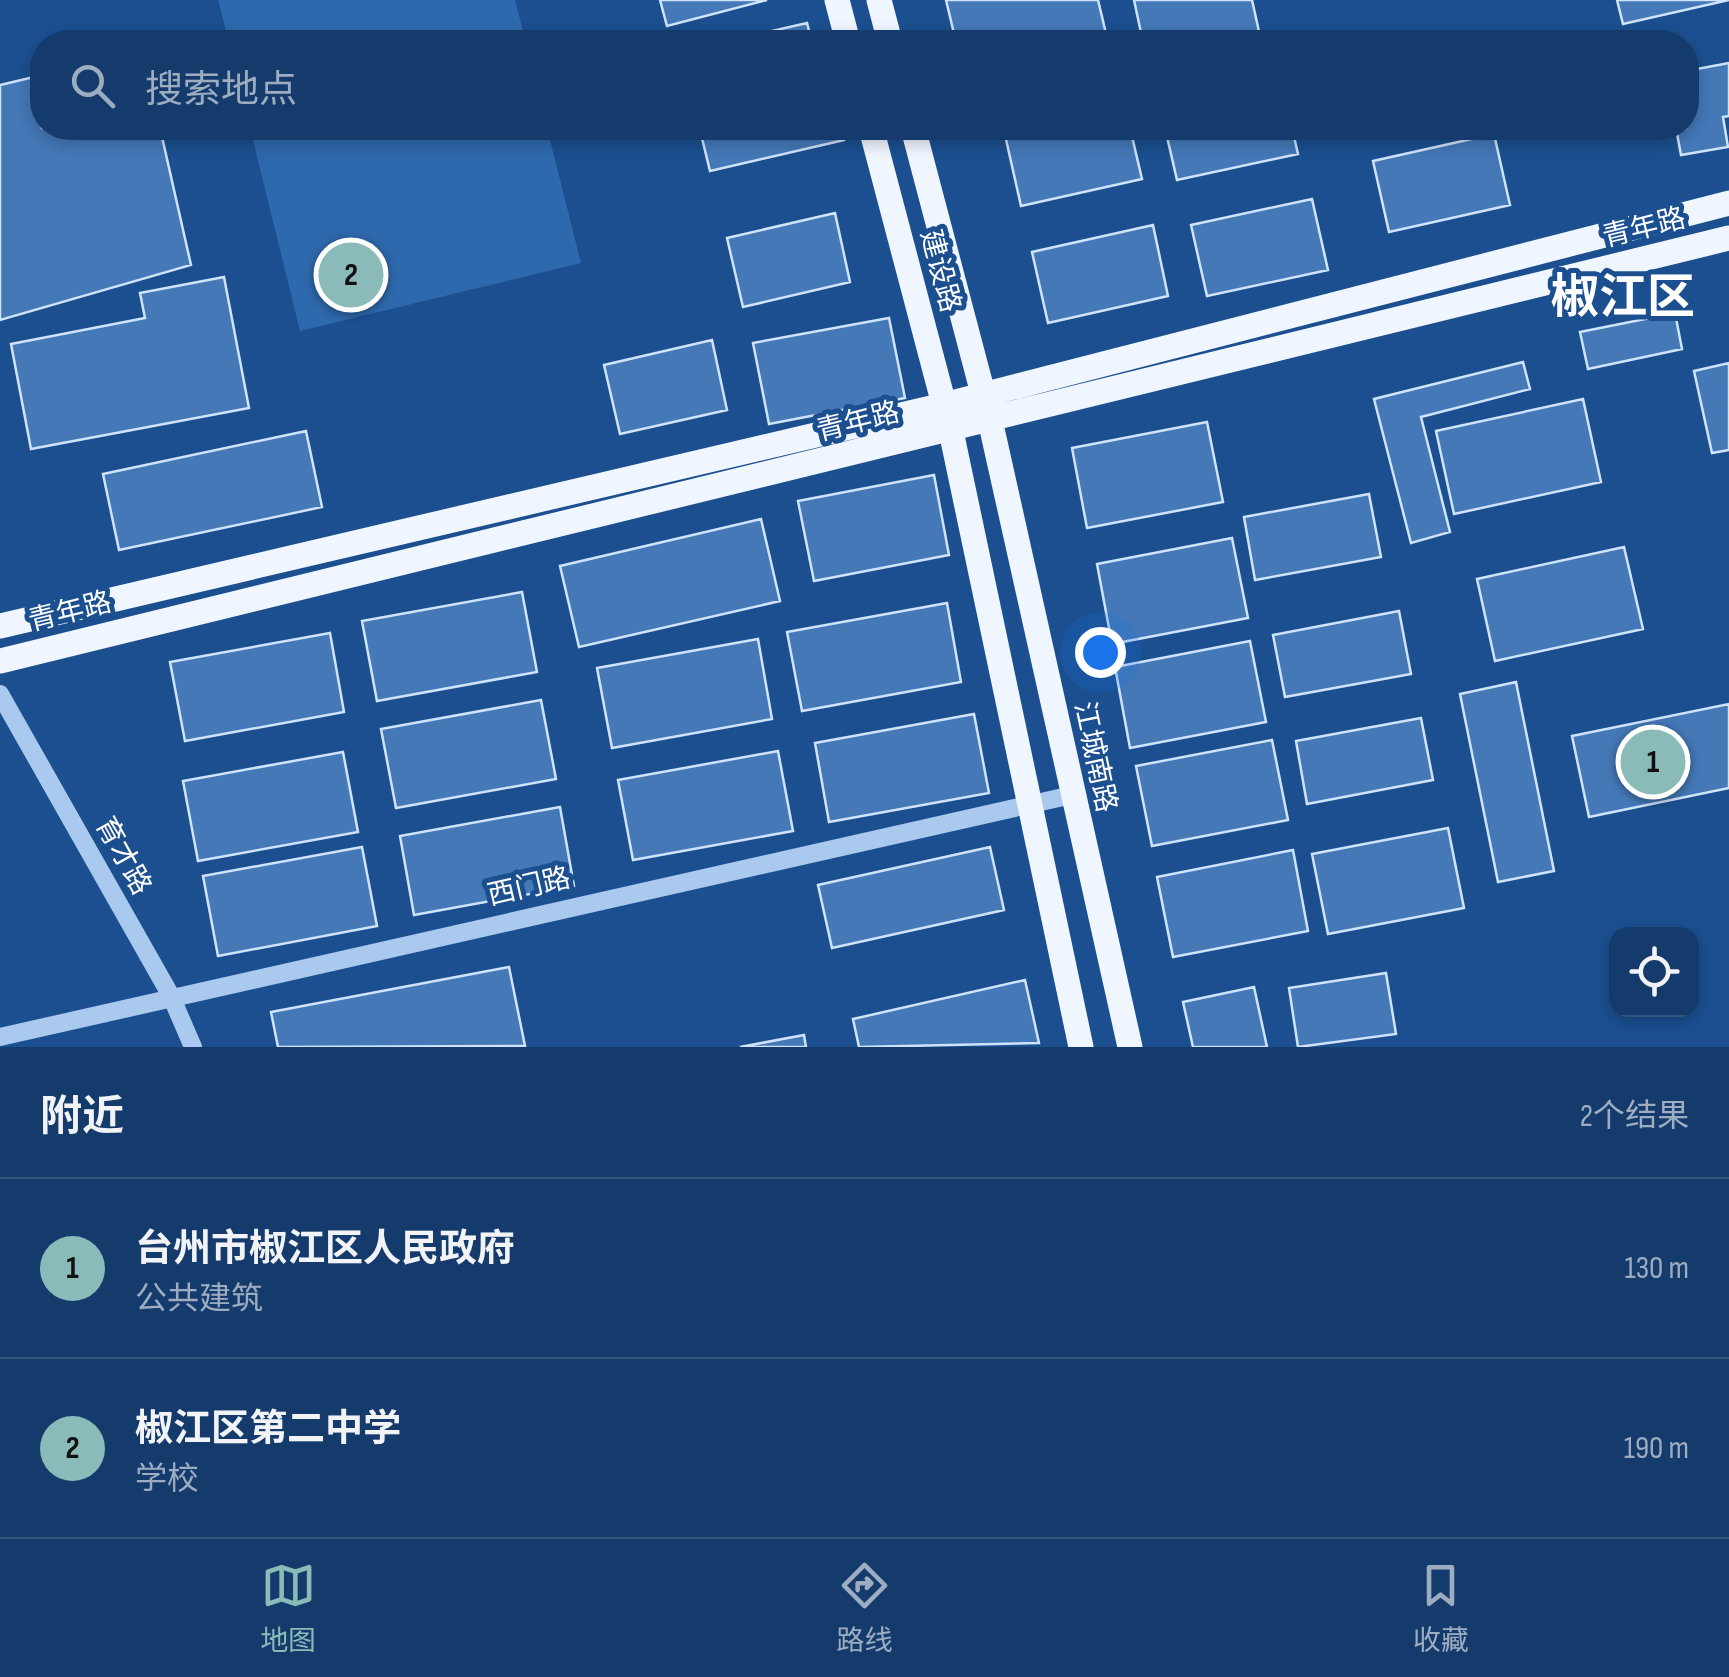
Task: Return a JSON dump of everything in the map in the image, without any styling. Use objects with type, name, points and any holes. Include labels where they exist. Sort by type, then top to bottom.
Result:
[{"type":"main road","points":[[837,0],[845,30]]},
{"type":"main road","points":[[879,0],[887,30]]},
{"type":"main road","name":"建设路","points":[[873,140],[948,418]]},
{"type":"main road","name":"建设路","points":[[916,140],[990,420]]},
{"type":"main road","points":[[0,626],[948,418],[983,392],[1729,204]]},
{"type":"main road","name":"青年路","points":[[0,661],[948,418],[990,420],[1729,238]]},
{"type":"main road","points":[[948,418],[1081,1047]]},
{"type":"main road","name":"江城南路","points":[[990,420],[1130,1047]]},
{"type":"street","name":"育才路","points":[[0,694],[171,996],[193,1047]]},
{"type":"street","name":"西门路","points":[[0,1037],[1031,801],[1072,795]]},
{"type":"shaded area","points":[[218,0],[515,0],[523,30],[226,30]]},
{"type":"shaded area","points":[[253,140],[550,140],[581,263],[300,331]]},
{"type":"building","points":[[660,0],[767,0],[667,26]]},
{"type":"building","points":[[946,0],[1098,0],[1105,30],[953,30]]},
{"type":"building","points":[[1134,0],[1252,0],[1259,30],[1140,30]]},
{"type":"building","points":[[1617,0],[1729,0],[1623,24]]},
{"type":"building","points":[[807,23],[809,30],[776,30]]},
{"type":"building","points":[[1729,63],[1729,116],[1723,117],[1728,147],[1681,155],[1678,140],[1699,140],[1699,69]]},
{"type":"building","points":[[30,78],[30,140],[163,140],[191,265],[0,320],[0,85]]},
{"type":"building","points":[[702,140],[844,140],[710,171]]},
{"type":"building","points":[[1006,140],[1133,140],[1142,179],[1021,206]]},
{"type":"building","points":[[1168,140],[1295,140],[1298,154],[1177,180]]},
{"type":"building","points":[[1467,140],[1495,140],[1510,205],[1389,232],[1373,161]]},
{"type":"building","points":[[1312,199],[1328,270],[1207,296],[1191,225]]},
{"type":"building","points":[[835,213],[850,282],[743,307],[727,238]]},
{"type":"building","points":[[1153,225],[1168,296],[1048,323],[1032,252]]},
{"type":"building","points":[[224,277],[249,408],[31,449],[11,344],[145,318],[140,293]]},
{"type":"building","points":[[1675,313],[1682,349],[1588,369],[1580,332]]},
{"type":"building","points":[[889,318],[905,398],[769,424],[753,343]]},
{"type":"building","points":[[712,340],[727,410],[620,434],[604,365]]},
{"type":"building","points":[[1523,362],[1530,389],[1421,417],[1450,532],[1411,543],[1374,399]]},
{"type":"building","points":[[1729,363],[1729,450],[1712,453],[1694,371]]},
{"type":"building","points":[[1583,399],[1601,482],[1454,514],[1436,431]]},
{"type":"building","points":[[1207,422],[1223,502],[1087,528],[1072,448]]},
{"type":"building","points":[[306,431],[322,507],[119,550],[103,474]]},
{"type":"building","points":[[934,475],[949,555],[814,581],[798,501]]},
{"type":"building","points":[[1369,494],[1381,557],[1255,580],[1244,517]]},
{"type":"building","points":[[761,519],[780,601],[579,647],[560,566]]},
{"type":"building","points":[[1232,538],[1248,618],[1112,644],[1097,564]]},
{"type":"building","points":[[1624,547],[1643,629],[1495,661],[1477,579]]},
{"type":"building","points":[[522,592],[537,672],[377,701],[362,621]]},
{"type":"building","points":[[947,603],[961,682],[802,711],[787,632]]},
{"type":"building","points":[[1399,611],[1411,674],[1285,697],[1273,635]]},
{"type":"building","points":[[330,633],[344,712],[185,741],[170,662]]},
{"type":"building","points":[[758,639],[772,719],[612,748],[597,668]]},
{"type":"building","points":[[1250,641],[1266,722],[1130,748],[1115,667]]},
{"type":"building","points":[[1516,682],[1554,871],[1498,882],[1460,694]]},
{"type":"building","points":[[541,700],[556,779],[396,808],[381,729]]},
{"type":"building","points":[[1729,704],[1729,788],[1589,817],[1572,736]]},
{"type":"building","points":[[974,714],[989,793],[829,822],[815,743]]},
{"type":"building","points":[[1421,718],[1433,780],[1307,804],[1296,741]]},
{"type":"building","points":[[1272,740],[1288,820],[1152,846],[1136,766]]},
{"type":"building","points":[[778,751],[793,831],[633,860],[618,780]]},
{"type":"building","points":[[343,752],[358,832],[198,861],[183,781]]},
{"type":"building","points":[[560,807],[574,886],[414,915],[400,836]]},
{"type":"building","points":[[1448,828],[1464,908],[1328,934],[1312,854]]},
{"type":"building","points":[[362,847],[377,926],[218,956],[203,876]]},
{"type":"building","points":[[990,847],[1004,910],[832,948],[818,885]]},
{"type":"building","points":[[1293,850],[1308,931],[1173,957],[1157,877]]},
{"type":"building","points":[[509,967],[525,1046],[278,1047],[271,1012]]},
{"type":"building","points":[[1386,973],[1396,1034],[1298,1047],[1289,988]]},
{"type":"building","points":[[1025,980],[1039,1043],[859,1047],[853,1019]]},
{"type":"building","points":[[1254,987],[1267,1047],[1193,1047],[1183,1002]]},
{"type":"building","points":[[804,1035],[806,1047],[740,1047]]},
{"type":"place","name":"椒江区第二中学","points":[[351,275]]},
{"type":"place","name":"台州市椒江区人民政府","points":[[1653,762]]},
{"type":"district","name":"椒江区","points":[[1623,298]]}]
